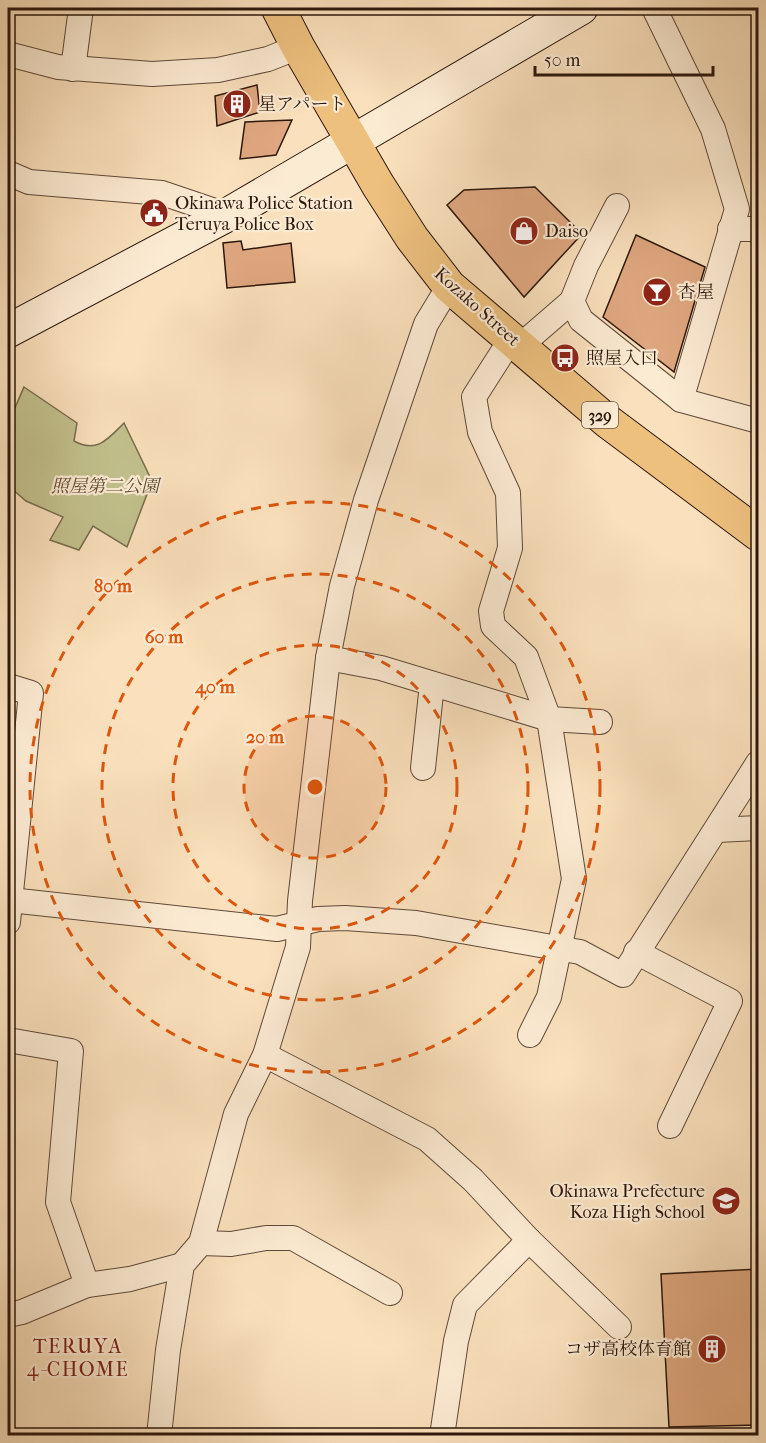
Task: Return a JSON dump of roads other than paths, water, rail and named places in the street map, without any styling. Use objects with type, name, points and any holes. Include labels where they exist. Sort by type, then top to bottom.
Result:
[{"type":"highway","name":"Kozako Street","points":[[278,8],[298,47],[411,238],[449,286],[607,421],[759,534]]},
{"type":"street","points":[[73,69],[81,8]]},
{"type":"street","points":[[8,331],[226,215],[581,8]]},
{"type":"street","points":[[654,8],[713,129],[737,209],[681,400]]},
{"type":"street","points":[[8,54],[73,69],[152,74],[218,70],[268,59],[298,47]]},
{"type":"street","points":[[8,173],[29,182],[162,193],[226,215]]},
{"type":"street","points":[[530,1035],[549,997],[574,879],[549,719],[526,657],[493,626],[491,611],[510,548],[508,493],[480,432],[474,397],[516,342],[572,301],[586,266],[617,206]]},
{"type":"street","points":[[730,229],[759,228]]},
{"type":"street","points":[[159,1436],[168,1350],[182,1265],[201,1243],[236,1114],[265,1056],[298,947],[302,890],[328,658],[342,586],[366,500],[426,324],[449,286]]},
{"type":"street","points":[[572,301],[581,320],[681,400],[759,421]]},
{"type":"street","points":[[328,658],[381,668],[549,719],[600,722]]},
{"type":"street","points":[[423,768],[432,684]]},
{"type":"street","points":[[8,686],[31,693],[9,911],[277,929],[318,919],[345,918],[417,924],[580,952],[623,975],[759,763]]},
{"type":"street","points":[[717,830],[759,828]]},
{"type":"street","points":[[636,952],[730,1001],[670,1126]]},
{"type":"street","points":[[8,1040],[71,1051],[58,1202],[87,1285]]},
{"type":"street","points":[[265,1056],[428,1139],[473,1180],[529,1240],[619,1327]]},
{"type":"street","points":[[201,1243],[231,1244],[266,1238],[293,1238],[390,1293]]},
{"type":"street","points":[[442,1436],[456,1341],[465,1305],[529,1240]]},
{"type":"street","points":[[8,1315],[22,1312],[87,1285],[130,1279],[182,1265]]},
{"type":"place","name":"星アパート","points":[[237,104]]},
{"type":"place","name":"Okinawa Police Station Teruya Police Box","points":[[154,213]]},
{"type":"place","name":"Daiso","points":[[524,231]]},
{"type":"place","name":"杏屋","points":[[657,292]]},
{"type":"place","name":"照屋入口","points":[[565,358]]},
{"type":"place","name":"Okinawa Prefecture Koza High School","points":[[726,1201]]},
{"type":"place","name":"コザ高校体育館","points":[[712,1349]]},
{"type":"district","name":"TERUYA 4-CHOME","points":[[78,1358]]},
{"type":"park label","name":"照屋第二公園","points":[[105,486]]}]
